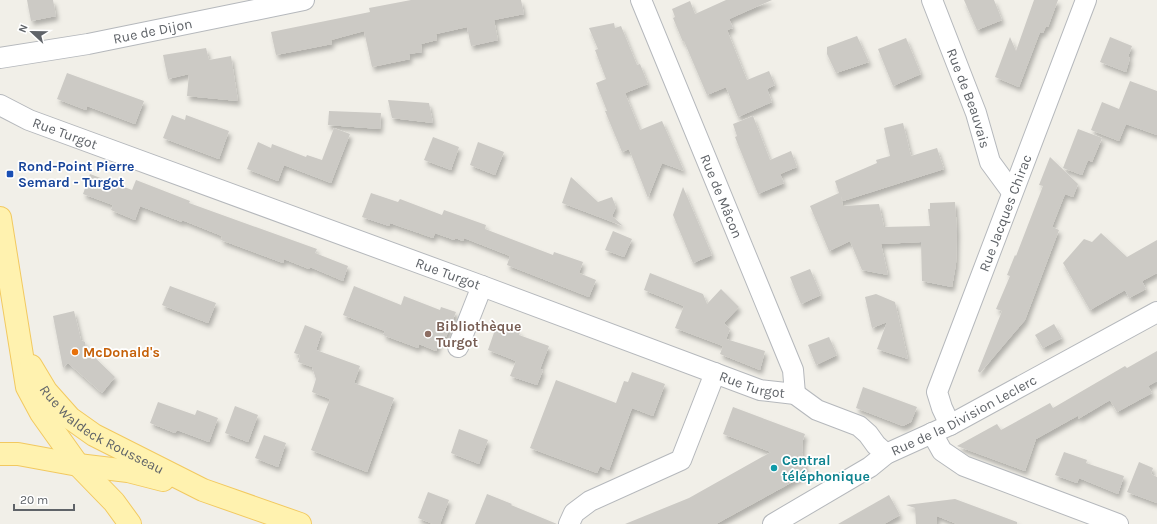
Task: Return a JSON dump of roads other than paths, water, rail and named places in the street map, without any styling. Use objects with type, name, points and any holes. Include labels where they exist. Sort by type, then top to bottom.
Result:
[{"type":"main road","points":[[0,218],[27,386],[41,413],[78,465],[114,502],[130,524]]},
{"type":"main road","name":"Rue Waldeck Rousseau","points":[[20,348],[46,390],[70,418],[94,435],[203,490]]},
{"type":"main road","name":"Rue Waldeck Rousseau","points":[[0,454],[18,454],[78,465],[128,471],[203,490],[300,524]]},
{"type":"street","name":"Rue de Dijon","points":[[0,58],[88,44],[304,0]]},
{"type":"street","name":"Rue de Mâcon","points":[[640,0],[794,370],[795,394]]},
{"type":"street","name":"Rue de Beauvais","points":[[932,0],[976,113],[990,162],[1012,192]]},
{"type":"street","name":"Rue Jacques Chirac","points":[[950,425],[942,408],[937,392],[1086,0]]},
{"type":"street","name":"Rue Turgot","points":[[0,106],[29,120],[482,286],[760,390],[795,394],[817,410],[859,426],[886,454]]},
{"type":"street","points":[[462,345],[482,286]]},
{"type":"street","name":"Rue de la Division Leclerc","points":[[774,524],[870,467],[886,454],[950,425],[1157,312]]},
{"type":"street","points":[[570,524],[574,513],[590,501],[681,460],[715,373]]},
{"type":"street","points":[[932,433],[942,451],[964,466],[1118,524]]},
{"type":"place","name":"Rond-Point Pierre Semard - Turgot","points":[[10,174]]},
{"type":"place","name":"Bibliothèque Turgot","points":[[428,334]]},
{"type":"place","name":"McDonald's","points":[[75,352]]},
{"type":"place","name":"Central téléphonique","points":[[774,468]]}]
